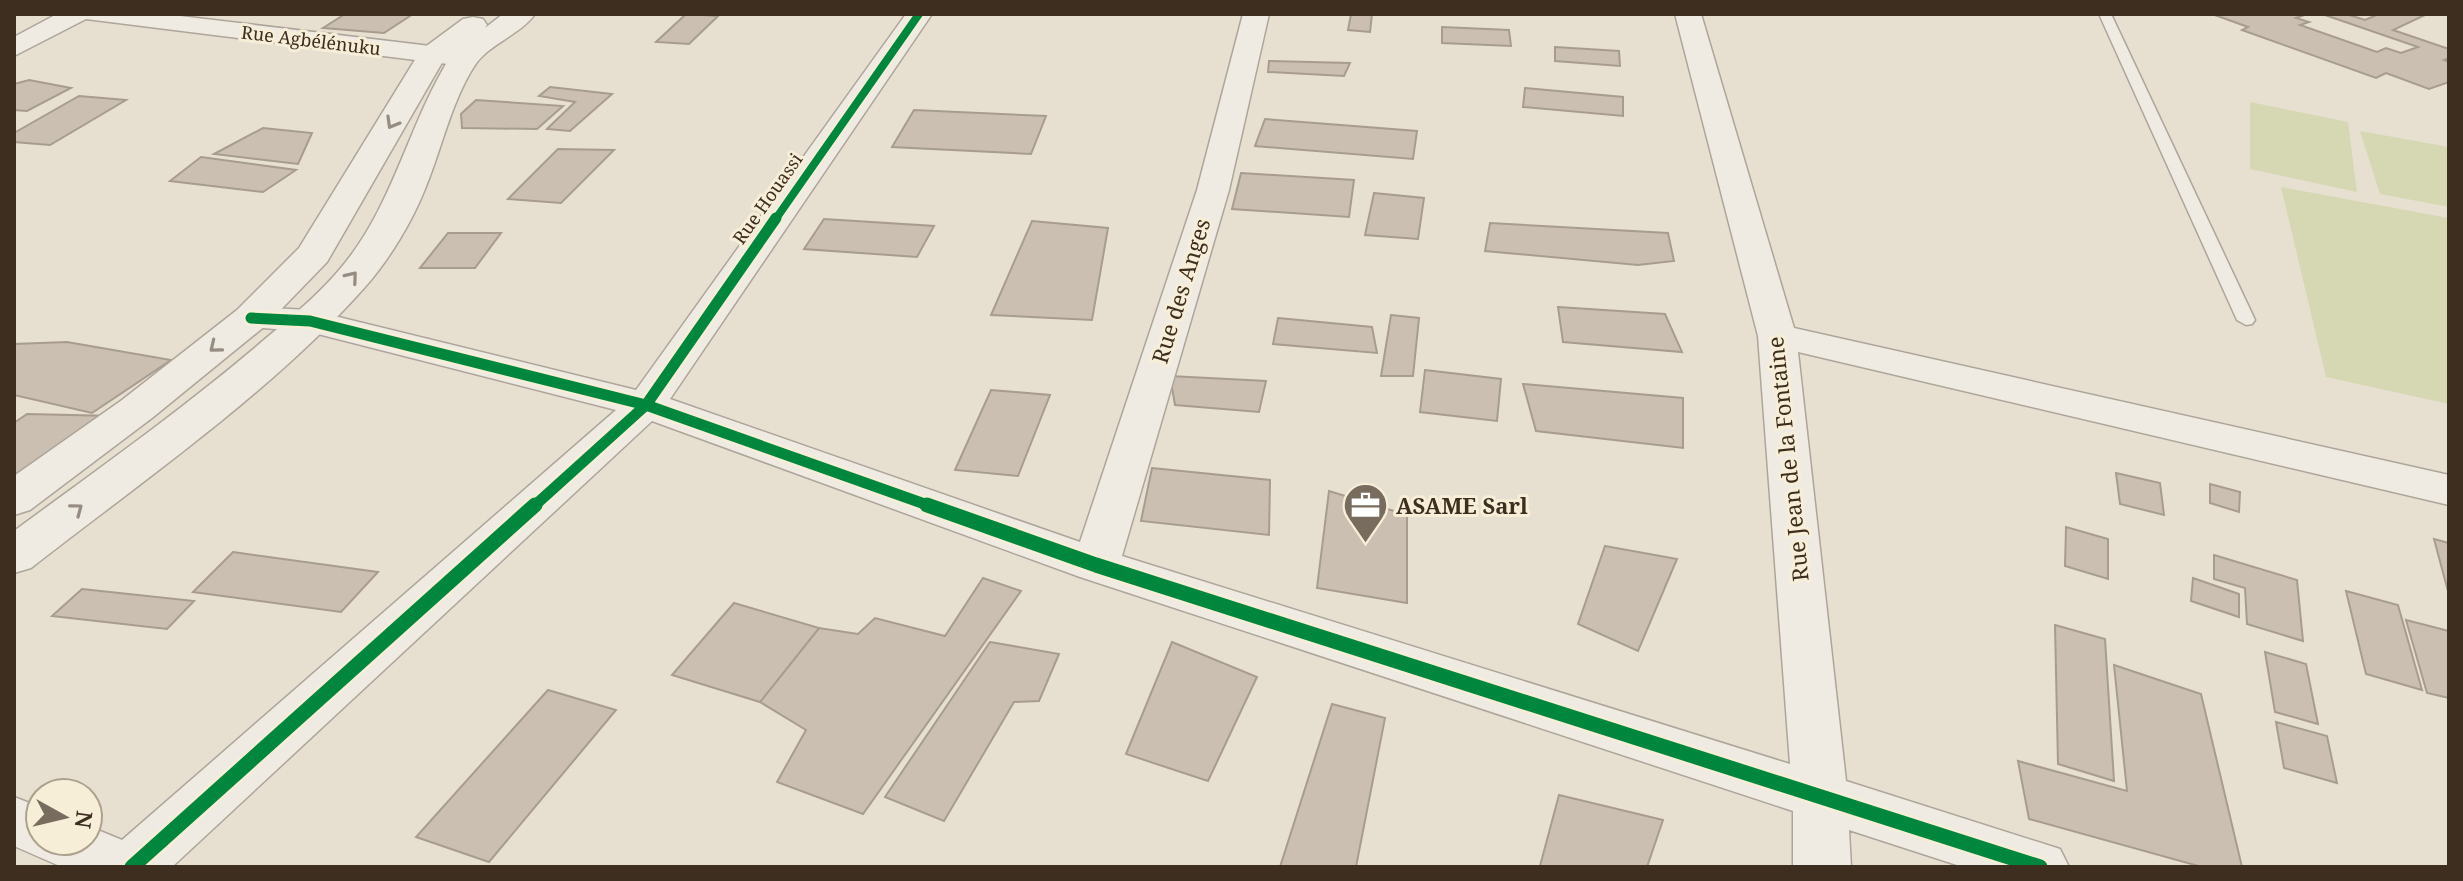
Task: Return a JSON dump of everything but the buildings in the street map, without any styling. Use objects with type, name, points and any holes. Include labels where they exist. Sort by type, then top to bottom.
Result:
[{"type":"street","points":[[14,48],[77,14]]},
{"type":"street","name":"Rue Agbélénuku","points":[[96,14],[448,57]]},
{"type":"street","points":[[14,499],[137,409],[251,318],[314,254],[448,57],[490,14]]},
{"type":"street","points":[[14,556],[218,400],[310,321],[354,277],[407,191],[437,112],[448,57],[521,14]]},
{"type":"street","name":"Rue Houassi","points":[[132,867],[646,405],[919,14]]},
{"type":"street","name":"Rue des Anges","points":[[1096,565],[1213,190],[1256,14]]},
{"type":"street","name":"Rue Jean de la Fontaine","points":[[1688,14],[1777,336],[1820,795],[1822,867]]},
{"type":"street","points":[[251,318],[310,321],[646,405],[1096,565],[2040,867]]},
{"type":"street","points":[[1777,336],[2449,490]]},
{"type":"street","points":[[100,857],[123,867]]},
{"type":"lane","points":[[2105,14],[2246,320]]},
{"type":"green space","points":[[2250,102],[2348,122],[2357,192],[2250,169]]},
{"type":"green space","points":[[2360,131],[2449,147],[2449,207],[2380,194]]},
{"type":"green space","points":[[2281,187],[2449,218],[2449,404],[2326,377]]},
{"type":"cycle path","points":[[132,867],[646,405],[919,14]]},
{"type":"cycle path","points":[[251,318],[310,321],[646,405],[1096,565],[2040,867]]},
{"type":"place","name":"ASAME Sarl","points":[[1365,545]]}]
